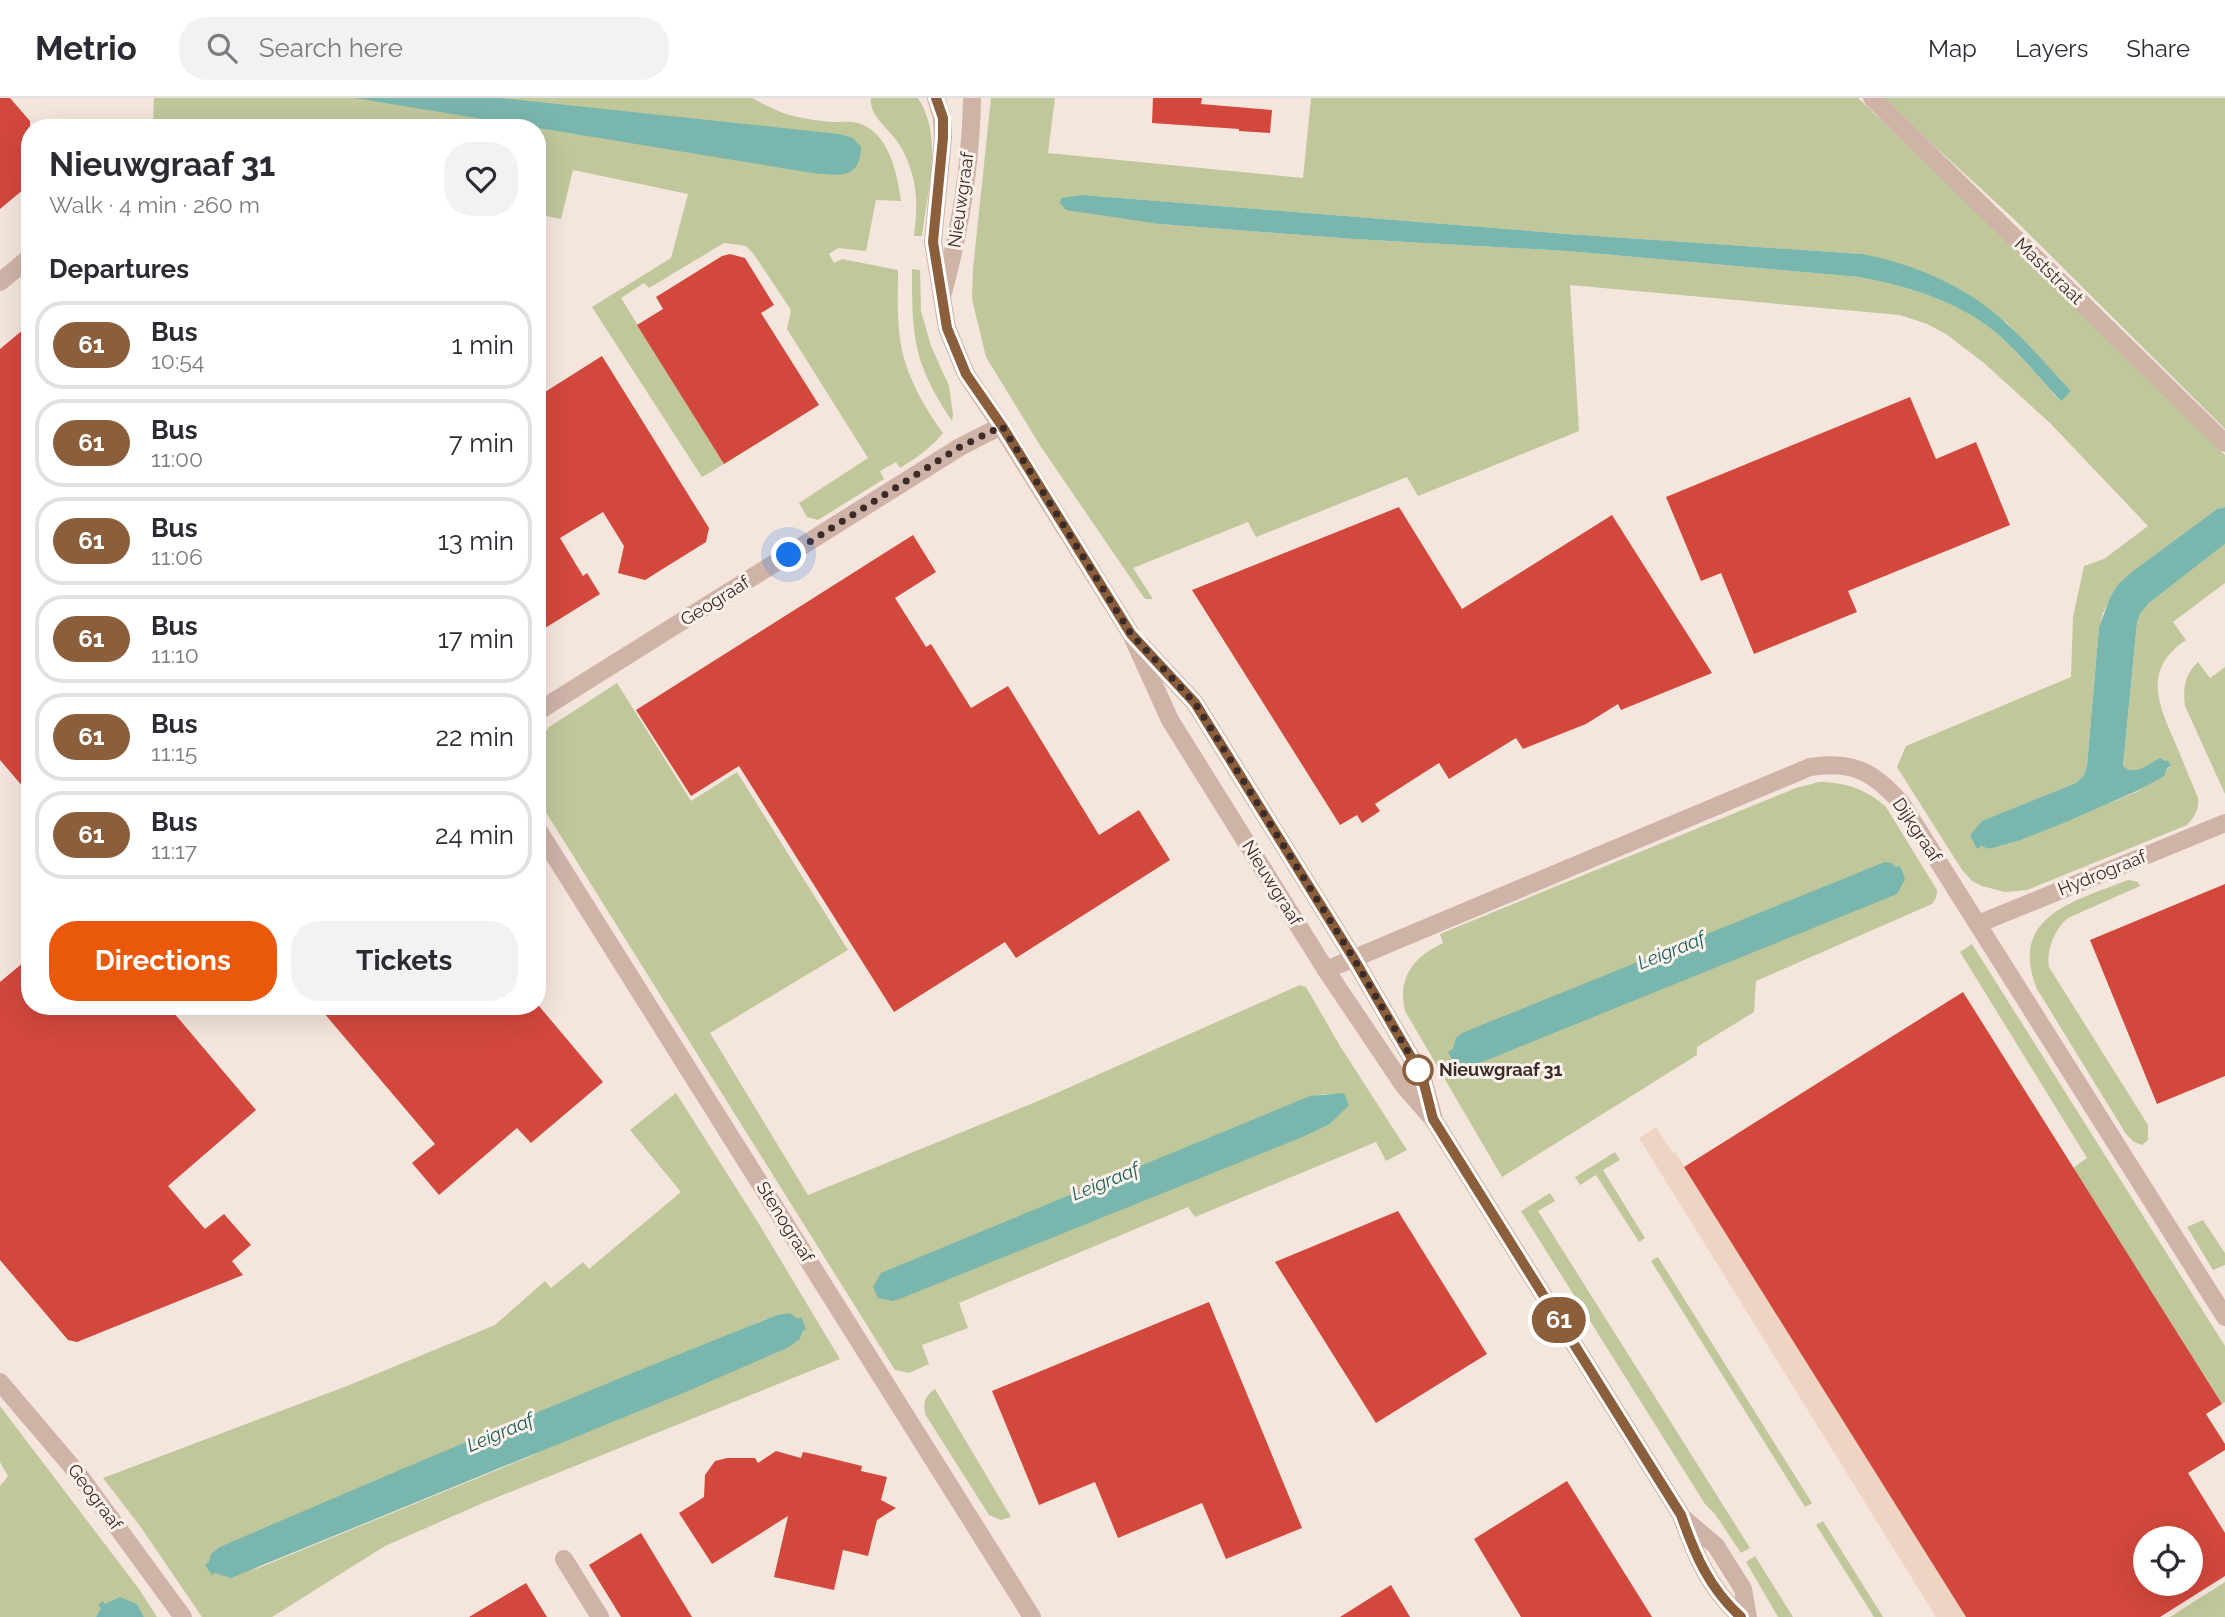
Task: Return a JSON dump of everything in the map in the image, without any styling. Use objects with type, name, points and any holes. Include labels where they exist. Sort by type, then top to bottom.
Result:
[{"type":"street","name":"Nieuwgraaf","points":[[936,98],[943,118],[943,138],[933,242],[947,328],[966,374],[1002,426],[1131,634],[1170,720],[1326,970],[1404,1086],[1433,1119],[1681,1515],[1696,1558],[1723,1601],[1741,1617]]},
{"type":"street","name":"Nieuwgraaf","points":[[941,300],[956,246],[972,98]]},
{"type":"street","name":"Maststraat","points":[[1872,98],[2225,443]]},
{"type":"street","points":[[0,282],[21,264]]},
{"type":"street","name":"Geograaf","points":[[546,706],[960,447],[1002,426]]},
{"type":"street","name":"Nieuwgraaf","points":[[1131,634],[1195,703],[1354,959],[1422,1076],[1433,1119]]},
{"type":"street","name":"Dijkgraaf","points":[[1326,970],[1810,767],[1848,765],[1886,786],[1902,804],[2225,1317]]},
{"type":"street","name":"Hydrograaf","points":[[1978,924],[2225,823]]},
{"type":"street","name":"Stenograaf","points":[[546,842],[1032,1617]]},
{"type":"street","name":"Geograaf","points":[[0,1382],[79,1475],[183,1617]]},
{"type":"street","name":"Nieuwgraaf","points":[[1681,1515],[1716,1546],[1743,1589],[1748,1617]]},
{"type":"street","points":[[564,1559],[600,1617]]},
{"type":"green space","points":[[154,98],[752,98],[792,116],[826,122],[858,123],[869,128],[884,144],[894,166],[901,201],[876,200],[866,251],[838,248],[829,254],[834,263],[842,259],[898,270],[898,323],[904,358],[920,397],[943,433],[928,448],[900,468],[896,462],[880,471],[884,479],[818,520],[807,517],[799,503],[868,458],[787,329],[791,310],[753,253],[746,246],[724,243],[649,288],[644,283],[621,298],[724,464],[702,477],[592,307],[671,258],[688,194],[573,170],[561,219],[546,216],[546,119],[153,119]]},
{"type":"green space","points":[[871,98],[918,98],[926,114],[930,130],[932,166],[922,236],[914,236],[916,191],[907,160],[898,143],[873,112]]},
{"type":"green space","points":[[991,98],[1055,98],[1048,153],[1303,178],[1311,98],[1858,98],[2004,237],[2225,455],[2225,507],[2217,509],[2118,584],[2103,613],[2099,627],[2084,775],[2076,783],[1983,821],[1970,835],[1981,846],[1989,849],[2018,841],[2139,791],[2171,766],[2168,760],[2133,772],[2123,767],[2137,623],[2149,603],[2225,544],[2225,583],[2173,622],[2186,640],[2163,664],[2159,676],[2160,703],[2198,798],[2196,813],[2187,825],[2027,890],[2005,892],[1972,881],[1962,870],[1897,767],[1906,746],[2071,677],[2073,617],[2084,566],[2104,559],[2148,526],[2050,423],[1984,363],[1946,334],[1927,324],[1900,315],[1570,285],[1579,431],[1418,496],[1407,477],[1256,537],[1248,522],[1133,568],[1153,599],[1145,599],[1041,447],[986,357],[972,299]],"holes":[[[1083,195],[1568,234],[1862,254],[2006,322],[2071,391],[2060,401],[2004,339],[1970,314],[1924,294],[1859,277],[1568,251],[1354,239],[1160,224]]]},
{"type":"green space","points":[[1882,98],[2225,98],[2225,429],[2015,220]]},
{"type":"green space","points":[[912,269],[920,270],[921,311],[931,346],[949,386],[952,421],[929,382],[917,349]]},
{"type":"green space","points":[[2198,662],[2210,678],[2225,667],[2225,794],[2185,706],[2185,682]]},
{"type":"green space","points":[[617,683],[691,801],[737,772],[848,950],[710,1033],[808,1195],[1043,1099],[1300,985],[1306,987],[1340,1046],[1407,1150],[1386,1161],[1376,1142],[1195,1217],[1188,1207],[959,1303],[968,1328],[922,1345],[929,1364],[909,1373],[895,1370],[546,812],[546,731]],"holes":[[[1341,1095],[1347,1106],[1330,1124],[880,1297],[1236,1128],[1310,1097]]]},
{"type":"green space","points":[[1819,782],[1838,783],[1855,788],[1886,807],[1937,890],[1932,904],[1756,981],[1754,1012],[1697,1047],[1697,1055],[1502,1177],[1405,1011],[1403,988],[1410,969],[1424,955],[1443,943],[1440,934],[1796,788]]},
{"type":"green space","points":[[2128,880],[2138,882],[2140,886],[2063,922],[2052,940],[2048,961],[2049,967],[2148,1125],[2148,1140],[2142,1145],[2126,1134],[2037,989],[2030,964],[2031,944],[2039,928],[2051,915],[2068,904]]},
{"type":"green space","points":[[1972,944],[2225,1346],[2225,1402],[2222,1404],[2073,1168],[2087,1158],[1960,952]]},
{"type":"green space","points":[[676,1093],[840,1359],[483,1503],[385,1546],[272,1617],[202,1617],[140,1526],[103,1478],[347,1386],[495,1325],[545,1281],[551,1288],[583,1262],[589,1269],[681,1192],[630,1130]],"holes":[[[790,1313],[798,1319],[531,1456],[251,1571],[508,1424],[538,1412],[548,1421],[777,1315]]]},
{"type":"green space","points":[[1615,1152],[1620,1160],[1603,1170],[1645,1238],[1639,1242],[1596,1175],[1580,1185],[1575,1177]]},
{"type":"green space","points":[[1550,1193],[1555,1201],[1538,1211],[1750,1548],[1741,1553],[1715,1514],[1705,1504],[1521,1211]]},
{"type":"green space","points":[[2203,1220],[2225,1253],[2225,1265],[2213,1270],[2187,1227]]},
{"type":"green space","points":[[1658,1257],[1812,1503],[1805,1507],[1651,1261]]},
{"type":"green space","points":[[935,1389],[1011,1517],[1001,1520],[989,1515],[925,1414],[926,1400]]},
{"type":"green space","points":[[0,1406],[139,1589],[157,1617],[144,1617],[137,1604],[101,1608],[96,1617],[0,1617],[0,1486],[8,1476],[0,1462]]},
{"type":"green space","points":[[1823,1521],[1883,1617],[1874,1617],[1816,1525]]},
{"type":"green space","points":[[1755,1556],[1793,1617],[1778,1617],[1746,1562]]},
{"type":"green space","points":[[2225,1582],[2225,1617],[2170,1617]]},
{"type":"shaded area","points":[[1656,1127],[1673,1153],[1675,1152],[1966,1617],[1936,1617],[1639,1138]]},
{"type":"water","points":[[355,98],[501,98],[839,134],[853,138],[861,147],[857,166],[846,174],[839,175],[812,173],[546,129],[546,119],[483,119]]},
{"type":"water","points":[[1083,195],[1568,234],[1862,254],[1921,271],[1975,299],[2015,332],[2071,391],[2061,401],[2004,340],[1971,315],[1924,294],[1859,277],[1568,251],[1354,239],[1160,224],[1066,210],[1060,203],[1061,198]]},
{"type":"water","points":[[2225,507],[2225,544],[2149,603],[2137,623],[2123,766],[2137,770],[2160,758],[2168,760],[2171,766],[2167,768],[2164,776],[2139,790],[2018,841],[1989,849],[1981,846],[1977,849],[1970,835],[1982,821],[2076,783],[2084,775],[2099,627],[2110,598],[2118,584],[2133,571],[2217,509]]},
{"type":"water","name":"Leigraaf","points":[[1885,862],[1892,863],[1895,867],[1900,866],[1905,879],[1897,894],[1470,1067],[1457,1061],[1454,1063],[1448,1052],[1453,1049],[1456,1038],[1462,1033]]},
{"type":"water","name":"Leigraaf","points":[[1344,1093],[1349,1105],[1330,1124],[1300,1138],[902,1298],[893,1301],[878,1298],[873,1287],[881,1273],[1310,1096]]},
{"type":"water","name":"Leigraaf","points":[[790,1313],[798,1319],[801,1317],[806,1329],[799,1340],[787,1348],[688,1391],[231,1578],[215,1573],[212,1575],[205,1565],[211,1554],[220,1547],[289,1517],[637,1371],[777,1315]]},
{"type":"water","points":[[120,1597],[137,1604],[144,1617],[96,1617],[101,1608],[98,1605]]},
{"type":"building","points":[[0,98],[10,98],[28,119],[21,119],[21,192],[0,209]]},
{"type":"building","points":[[1153,98],[1202,98],[1201,104],[1272,110],[1270,133],[1152,123]]},
{"type":"building","points":[[730,254],[745,258],[774,305],[761,313],[819,405],[724,464],[637,325],[663,309],[656,297],[722,256]]},
{"type":"building","points":[[21,332],[21,784],[0,760],[0,349]]},
{"type":"building","points":[[602,356],[709,528],[706,542],[645,580],[618,573],[624,546],[603,512],[560,538],[583,576],[587,573],[600,594],[546,627],[546,391]]},
{"type":"building","points":[[1910,397],[1936,459],[1976,442],[2010,525],[1848,591],[1857,612],[1754,654],[1721,573],[1701,581],[1666,497]]},
{"type":"building","points":[[1399,507],[1462,609],[1612,515],[1712,673],[1621,710],[1618,704],[1586,724],[1523,749],[1516,738],[1449,779],[1439,763],[1375,804],[1380,811],[1362,823],[1357,815],[1340,825],[1192,590]]},
{"type":"building","points":[[913,535],[936,572],[895,598],[926,647],[931,644],[971,708],[1008,686],[1099,835],[1139,810],[1170,860],[1016,958],[1005,942],[894,1012],[739,766],[691,796],[636,710]]},
{"type":"building","points":[[2225,884],[2225,1076],[2157,1104],[2090,940]]},
{"type":"building","points":[[21,964],[21,1015],[176,1015],[256,1110],[168,1186],[205,1229],[224,1214],[251,1245],[232,1261],[243,1275],[77,1342],[68,1340],[0,1260],[0,982]]},
{"type":"building","points":[[1963,992],[2222,1404],[2206,1414],[2225,1444],[2225,1450],[2188,1473],[2225,1533],[2225,1576],[2203,1590],[2203,1526],[2133,1526],[2133,1596],[2193,1596],[2160,1617],[1966,1617],[1684,1167]]},
{"type":"building","points":[[546,1014],[603,1082],[531,1143],[517,1128],[439,1195],[412,1163],[435,1144],[326,1015]]},
{"type":"building","points":[[1398,1211],[1487,1354],[1376,1423],[1275,1262]]},
{"type":"building","points":[[1209,1302],[1302,1528],[1226,1559],[1202,1503],[1118,1538],[1095,1482],[1039,1505],[992,1391]]},
{"type":"building","points":[[776,1451],[801,1458],[803,1452],[813,1454],[862,1466],[861,1471],[887,1477],[881,1500],[896,1508],[877,1520],[868,1556],[843,1550],[834,1590],[774,1577],[788,1516],[712,1564],[679,1513],[704,1497],[705,1475],[715,1461],[755,1458],[758,1463]]},
{"type":"building","points":[[1567,1481],[1652,1617],[1521,1617],[1474,1539]]},
{"type":"building","points":[[641,1533],[692,1617],[621,1617],[589,1565]]},
{"type":"building","points":[[526,1583],[547,1617],[469,1617]]},
{"type":"building","points":[[1391,1585],[1410,1617],[1340,1617]]},
{"type":"bus line","name":"61","points":[[936,98],[943,118],[943,138],[933,242],[947,328],[966,374],[1002,426],[1131,634],[1195,703],[1354,959],[1422,1076],[1433,1119],[1681,1515],[1696,1558],[1723,1601],[1741,1617]]},
{"type":"place","name":"Nieuwgraaf 31","points":[[1418,1070]]},
{"type":"route","points":[[789,555],[960,447],[1002,426],[1131,634],[1195,703],[1354,959],[1422,1076],[1418,1070]]}]
